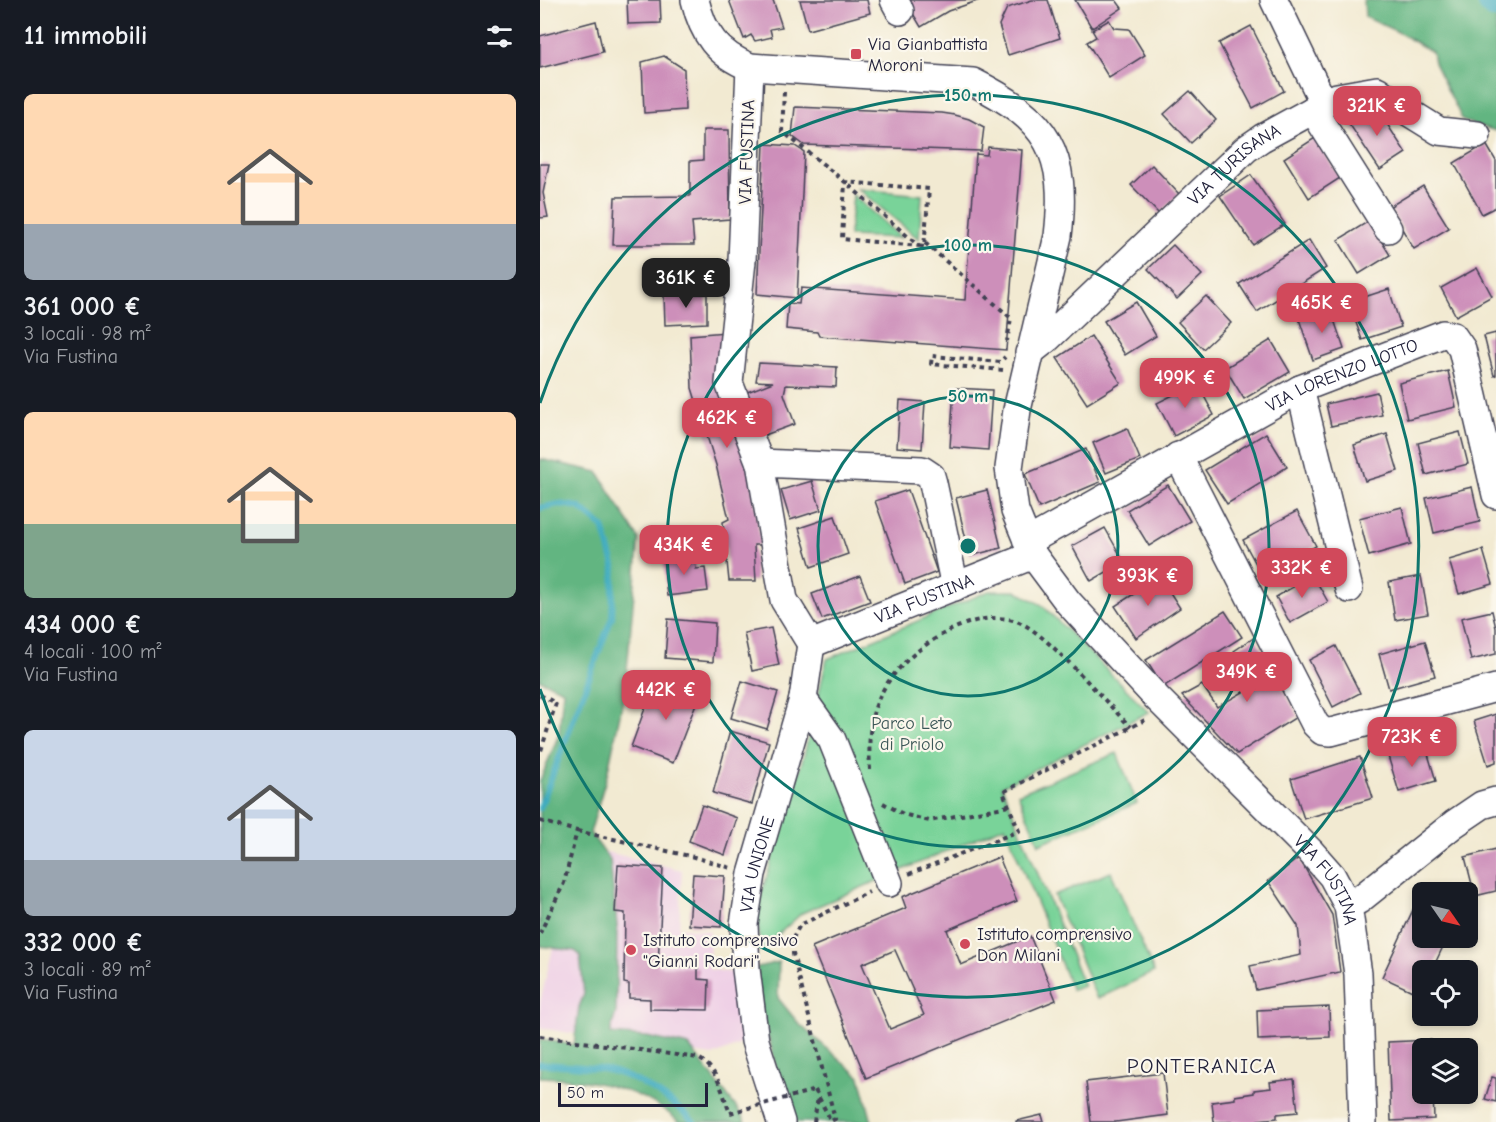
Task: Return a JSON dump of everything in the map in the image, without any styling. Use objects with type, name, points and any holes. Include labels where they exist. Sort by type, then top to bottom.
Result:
[{"type":"street","points":[[695,0],[700,20],[714,42],[724,53],[750,67],[973,82],[1004,98],[1029,118],[1048,142],[1056,161],[1061,185],[1058,236],[1017,410],[1010,468],[1016,511],[1030,548]]},
{"type":"street","points":[[1274,0],[1319,107],[1388,229]]},
{"type":"street","name":"VIA FUSTINA","points":[[750,67],[742,261],[729,383],[760,463],[784,600],[811,644],[955,586],[1030,548],[1068,602],[1166,708],[1310,851],[1332,876],[1348,906],[1358,974],[1363,1122]]},
{"type":"street","name":"VIA TURISANA","points":[[1027,362],[1048,338],[1246,149],[1337,97],[1377,90],[1439,131],[1477,135]]},
{"type":"street","name":"VIA LORENZO LOTTO","points":[[1030,548],[1178,456],[1300,389],[1443,334],[1453,336],[1462,349],[1496,495]]},
{"type":"street","points":[[1300,389],[1349,589]]},
{"type":"street","points":[[1178,456],[1315,724],[1322,731],[1331,732],[1496,687]]},
{"type":"street","points":[[760,463],[922,470],[931,476],[933,483],[955,586]]},
{"type":"street","name":"VIA UNIONE","points":[[781,1122],[754,1041],[744,924],[752,874],[803,699],[811,644]]},
{"type":"street","points":[[803,699],[858,774],[889,883]]},
{"type":"street","points":[[1348,906],[1359,900],[1454,824],[1482,805],[1496,801]]},
{"type":"path","points":[[785,70],[782,131],[919,246]]},
{"type":"path","points":[[845,182],[929,189],[924,247],[842,239],[845,182]]},
{"type":"path","points":[[925,243],[1011,318],[1003,360],[932,356],[931,364],[1027,362]]},
{"type":"path","points":[[858,774],[879,697],[898,669],[941,634],[966,623],[987,618],[1015,620],[1036,633],[1131,727]]},
{"type":"path","points":[[540,695],[556,703],[540,754]]},
{"type":"path","points":[[835,1119],[793,954],[793,938],[800,925],[917,870],[1019,831],[1003,792],[1166,708]]},
{"type":"path","points":[[873,798],[903,814],[929,821],[1009,806]]},
{"type":"path","points":[[540,821],[694,857],[752,874]]},
{"type":"path","points":[[540,933],[564,883],[577,831]]},
{"type":"path","points":[[540,1036],[698,1058],[707,1062],[714,1071],[730,1113],[815,1090],[831,1121],[835,1119],[840,1122]]},
{"type":"path","points":[[814,1122],[818,1096]]},
{"type":"shaded area","name":"Istituto comprensivo \"Gianni Rodari\"","points":[[577,845],[682,870],[679,927],[710,931],[709,969],[735,973],[748,1041],[712,1056],[540,1028],[540,1003]]},
{"type":"green space","points":[[1364,0],[1490,0],[1496,8],[1496,131],[1463,121],[1434,63],[1432,52],[1398,32],[1365,17]]},
{"type":"green space","points":[[858,189],[922,195],[919,239]]},
{"type":"green space","points":[[853,195],[901,238],[849,236]]},
{"type":"green space","points":[[540,459],[598,472],[639,539],[625,691],[607,775],[590,833],[610,860],[617,925],[616,1012],[610,1034],[647,1037],[689,1046],[743,1116],[745,1122],[679,1122],[649,1100],[614,1087],[577,1080],[540,1077],[540,1039],[574,1045],[579,1007],[584,994],[580,955],[575,951],[540,946],[540,781],[559,734],[563,690],[540,680]]},
{"type":"green space","name":"Parco Leto di Priolo","points":[[989,591],[1016,591],[1042,605],[1149,712],[1002,786],[1084,986],[1072,990],[1005,826],[802,913],[760,951],[757,908],[804,755],[827,659]]},
{"type":"green space","points":[[1117,753],[1137,803],[1039,844],[1018,794]]},
{"type":"green space","points":[[1111,872],[1154,972],[1097,999],[1054,895]]},
{"type":"green space","points":[[779,962],[778,998],[799,1024],[860,1077],[872,1122],[787,1122],[772,1051],[756,994],[757,967]]},
{"type":"building","points":[[627,0],[660,0],[661,23],[628,24]]},
{"type":"building","points":[[729,0],[773,0],[782,27],[770,29],[772,37],[755,41],[751,35],[744,39]]},
{"type":"building","points":[[800,0],[867,0],[870,13],[808,30]]},
{"type":"building","points":[[905,0],[980,0],[948,11],[921,27]]},
{"type":"building","points":[[1032,0],[1048,0],[1060,38],[1008,55],[999,25],[1007,8]]},
{"type":"building","points":[[1075,0],[1116,0],[1122,8],[1092,28]]},
{"type":"building","points":[[1109,20],[1114,28],[1129,29],[1145,55],[1109,78],[1087,42],[1096,37],[1092,30]]},
{"type":"building","points":[[596,21],[603,52],[540,68],[540,36]]},
{"type":"building","points":[[1251,26],[1284,91],[1253,108],[1219,43]]},
{"type":"building","points":[[664,56],[684,69],[685,110],[644,113],[642,62]]},
{"type":"building","points":[[1190,91],[1216,120],[1191,143],[1164,114]]},
{"type":"building","points":[[1374,104],[1406,153],[1380,170],[1348,122]]},
{"type":"building","points":[[795,107],[955,115],[984,127],[981,151],[804,145],[792,136]]},
{"type":"building","points":[[703,130],[729,130],[730,219],[692,222],[694,245],[613,245],[615,197],[690,196],[690,161],[703,160]]},
{"type":"building","points":[[1315,138],[1340,178],[1309,198],[1284,158]]},
{"type":"building","points":[[764,144],[795,146],[804,152],[797,298],[757,294]]},
{"type":"building","points":[[1486,144],[1496,161],[1496,207],[1482,214],[1454,163]]},
{"type":"building","points":[[988,147],[1022,150],[1006,350],[819,336],[817,332],[786,329],[788,303],[799,304],[801,288],[965,300],[976,154],[987,155]]},
{"type":"building","points":[[540,164],[549,164],[543,193],[548,217],[540,218]]},
{"type":"building","points":[[1152,165],[1179,194],[1159,214],[1131,185]]},
{"type":"building","points":[[1251,175],[1285,224],[1253,245],[1220,196]]},
{"type":"building","points":[[1423,186],[1449,228],[1414,249],[1389,207]]},
{"type":"building","points":[[1369,221],[1390,255],[1359,274],[1338,240]]},
{"type":"building","points":[[1309,240],[1326,268],[1257,312],[1239,284]]},
{"type":"building","points":[[1173,245],[1202,275],[1177,299],[1148,269]]},
{"type":"building","points":[[1477,268],[1492,296],[1456,316],[1441,288]]},
{"type":"building","points":[[1389,289],[1401,327],[1362,340],[1349,302]]},
{"type":"building","points":[[707,294],[707,323],[665,325],[664,295]]},
{"type":"building","points":[[1206,296],[1231,323],[1203,349],[1178,322]]},
{"type":"building","points":[[1136,302],[1156,336],[1125,355],[1104,321]]},
{"type":"building","points":[[1330,308],[1344,349],[1313,360],[1299,319]]},
{"type":"building","points":[[726,332],[750,461],[761,545],[754,545],[756,581],[729,581],[723,522],[729,519],[716,465],[692,388],[690,335]]},
{"type":"building","points":[[1496,333],[1496,375],[1494,376],[1484,336]]},
{"type":"building","points":[[1091,336],[1121,383],[1087,404],[1057,358]]},
{"type":"building","points":[[1271,340],[1290,372],[1244,399],[1225,368]]},
{"type":"building","points":[[759,363],[837,367],[836,387],[786,385],[784,394],[795,424],[754,439],[737,396],[773,382],[756,381]]},
{"type":"building","points":[[1448,371],[1456,407],[1407,419],[1399,383]]},
{"type":"building","points":[[1197,383],[1214,415],[1174,436],[1157,403]]},
{"type":"building","points":[[954,388],[992,390],[988,450],[950,447]]},
{"type":"building","points":[[1377,392],[1382,415],[1331,426],[1326,404]]},
{"type":"building","points":[[900,400],[925,402],[922,449],[897,447]]},
{"type":"building","points":[[1127,428],[1140,459],[1106,473],[1093,443]]},
{"type":"building","points":[[1460,432],[1468,464],[1426,475],[1418,443]]},
{"type":"building","points":[[1266,433],[1287,467],[1227,504],[1205,470]]},
{"type":"building","points":[[1387,434],[1398,471],[1365,481],[1354,445]]},
{"type":"building","points":[[1086,449],[1100,482],[1039,508],[1025,474]]},
{"type":"building","points":[[812,481],[821,510],[790,520],[781,490]]},
{"type":"building","points":[[1168,485],[1190,521],[1149,546],[1127,510]]},
{"type":"building","points":[[1472,487],[1480,522],[1434,533],[1426,498]]},
{"type":"building","points":[[908,490],[937,572],[905,584],[875,501]]},
{"type":"building","points":[[987,490],[1001,548],[970,556],[956,498]]},
{"type":"building","points":[[1402,507],[1411,544],[1369,556],[1359,518]]},
{"type":"building","points":[[1297,511],[1316,546],[1262,575],[1243,540]]},
{"type":"building","points":[[835,516],[848,554],[811,567],[799,528]]},
{"type":"building","points":[[1105,528],[1124,562],[1091,581],[1072,546]]},
{"type":"building","points":[[1483,550],[1493,584],[1459,594],[1449,560]]},
{"type":"building","points":[[694,554],[696,569],[705,568],[708,591],[667,596],[663,557]]},
{"type":"building","points":[[1313,575],[1328,602],[1290,623],[1276,597]]},
{"type":"building","points":[[860,576],[870,601],[822,619],[812,594]]},
{"type":"building","points":[[1421,576],[1428,614],[1395,620],[1389,582]]},
{"type":"building","points":[[1160,577],[1180,608],[1136,638],[1115,606]]},
{"type":"building","points":[[1225,611],[1242,637],[1163,687],[1146,660]]},
{"type":"building","points":[[1492,611],[1496,628],[1496,654],[1471,660],[1461,618]]},
{"type":"building","points":[[668,619],[715,623],[713,662],[665,658]]},
{"type":"building","points":[[771,628],[779,665],[752,671],[744,633]]},
{"type":"building","points":[[1255,637],[1298,716],[1237,754],[1182,696],[1202,685],[1217,707],[1252,687],[1234,651]]},
{"type":"building","points":[[1425,641],[1435,676],[1389,689],[1379,654]]},
{"type":"building","points":[[1336,646],[1360,693],[1333,707],[1309,660]]},
{"type":"building","points":[[679,680],[702,688],[673,763],[631,747],[652,689],[673,697]]},
{"type":"building","points":[[742,681],[778,692],[767,729],[731,718]]},
{"type":"building","points":[[1496,714],[1496,762],[1488,765],[1474,721]]},
{"type":"building","points":[[730,731],[769,742],[752,804],[713,793]]},
{"type":"building","points":[[1425,744],[1436,781],[1399,792],[1388,756]]},
{"type":"building","points":[[1360,757],[1373,798],[1304,819],[1291,779]]},
{"type":"building","points":[[702,805],[737,818],[725,855],[689,841]]},
{"type":"building","points":[[1496,849],[1496,891],[1478,895],[1478,882],[1471,882],[1465,857]]},
{"type":"building","points":[[999,857],[1017,901],[947,930],[961,965],[1030,936],[1056,1000],[866,1078],[812,947],[906,908],[902,897]],"holes":[[[895,950],[924,1015],[890,1029],[862,964]]]},
{"type":"building","points":[[1299,858],[1332,915],[1340,972],[1256,990],[1250,966],[1301,955],[1298,926],[1268,881]]},
{"type":"building","points":[[618,865],[663,868],[658,966],[698,967],[698,979],[709,980],[708,1010],[650,1009],[650,999],[629,998],[629,984],[624,983],[625,913],[615,912]]},
{"type":"building","points":[[693,874],[725,876],[721,927],[689,925]]},
{"type":"building","points":[[1412,912],[1412,948],[1442,948],[1437,960],[1412,960],[1412,991],[1382,977]]},
{"type":"building","points":[[1329,1007],[1330,1037],[1258,1040],[1257,1010]]},
{"type":"building","points":[[1412,1041],[1412,1104],[1433,1104],[1434,1119],[1391,1121],[1388,1042]]},
{"type":"building","points":[[1163,1073],[1168,1115],[1116,1122],[1091,1122],[1086,1082]]},
{"type":"building","points":[[1492,1077],[1496,1078],[1496,1102],[1485,1099]]},
{"type":"building","points":[[1294,1079],[1298,1112],[1277,1114],[1277,1118],[1258,1120],[1258,1122],[1214,1122],[1212,1102],[1235,1099],[1235,1096],[1254,1093],[1254,1090],[1271,1088],[1270,1082]]},
{"type":"building","points":[[1042,1115],[1044,1122],[1016,1122],[1016,1121]]},
{"type":"waterway","points":[[540,508],[559,504],[579,507],[603,527],[614,565],[612,617],[540,808]]},
{"type":"waterway","points":[[540,1064],[599,1069],[626,1076],[657,1092],[694,1122]]},
{"type":"place","name":"Via Gianbattista Moroni","points":[[856,54]]},
{"type":"place","name":"Istituto comprensivo Don Milani","points":[[965,944]]},
{"type":"place","name":"Istituto comprensivo \"Gianni Rodari\"","points":[[631,950]]},
{"type":"district","name":"PONTERANICA","points":[[1202,1066]]}]
